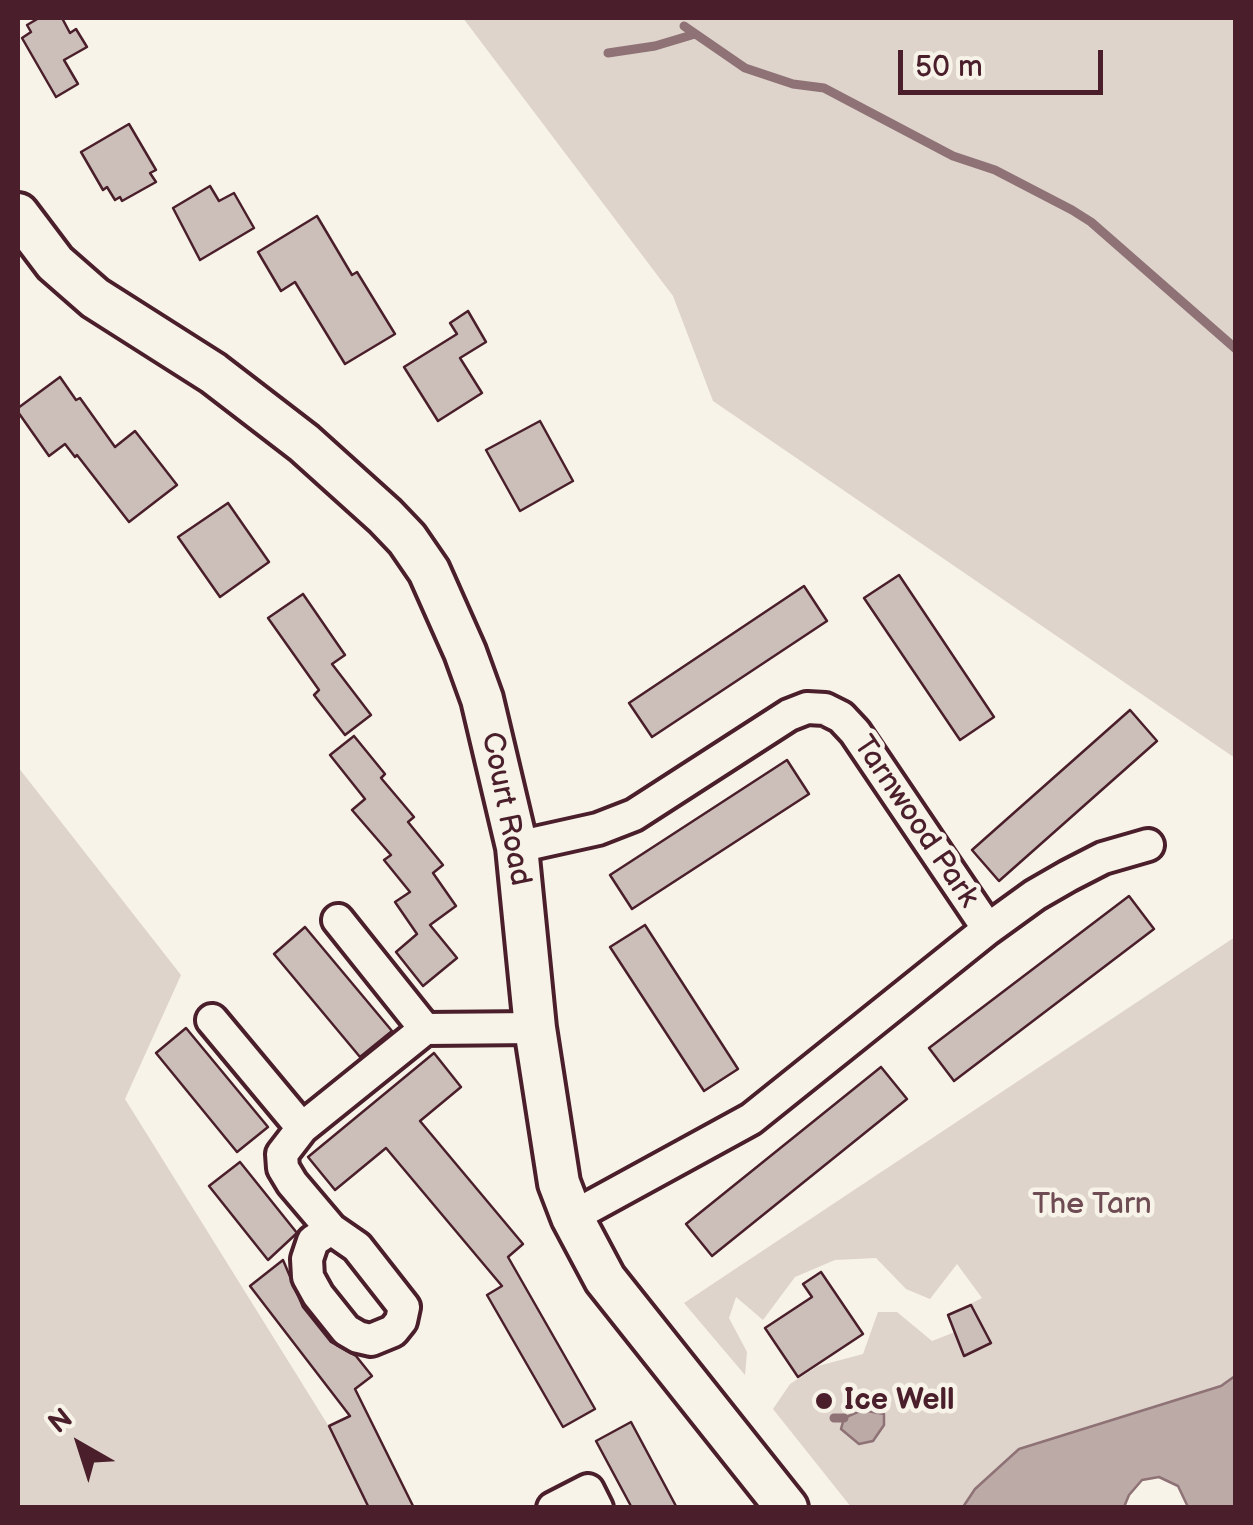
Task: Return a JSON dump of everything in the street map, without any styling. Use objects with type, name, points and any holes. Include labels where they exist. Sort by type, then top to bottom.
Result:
[{"type":"main road","name":"Court Road","points":[[22,230],[95,298],[251,400],[359,491],[407,539],[429,571],[482,700],[517,848],[535,1028],[559,1182],[572,1217],[605,1279],[787,1508]]},
{"type":"street","name":"Tarnwood Park","points":[[517,848],[598,829],[634,815],[790,715],[808,708],[825,709],[841,717],[855,732],[988,929]]},
{"type":"street","name":"Tarnwood Park","points":[[572,1217],[751,1119],[1035,895],[1103,858],[1148,845]]},
{"type":"street","points":[[338,920],[425,1029]]},
{"type":"street","points":[[212,1020],[302,1128]]},
{"type":"street","points":[[331,1229],[312,1242],[306,1269],[318,1296],[335,1319],[358,1338],[371,1340],[392,1331],[401,1321],[404,1306],[357,1247],[331,1229],[283,1168],[282,1154],[302,1128],[425,1029],[535,1028]]},
{"type":"street","points":[[553,1508],[588,1490],[597,1508]]},
{"type":"green space","points":[[463,18],[1235,18],[1235,758],[713,401],[673,296]]},
{"type":"green space","points":[[18,767],[181,975],[125,1099],[379,1507],[18,1507]]},
{"type":"green space","name":"The Tarn","points":[[1235,937],[1236,1376],[1221,1386],[975,1489],[963,1507],[851,1507],[773,1409],[790,1384],[818,1366],[863,1354],[878,1312],[897,1312],[932,1341],[955,1332],[948,1315],[982,1298],[957,1264],[930,1299],[906,1289],[876,1258],[835,1260],[795,1277],[763,1320],[736,1297],[729,1318],[747,1352],[745,1375],[684,1303]]},
{"type":"shaded area","points":[[1235,1376],[1235,1507],[1188,1507],[1178,1486],[1159,1477],[1142,1480],[1124,1507],[963,1507],[975,1489],[1019,1449],[1221,1386]]},
{"type":"shaded area","points":[[862,1410],[884,1414],[884,1425],[873,1441],[859,1444],[841,1429],[844,1418]]},
{"type":"building","points":[[39,18],[62,18],[70,33],[76,29],[87,47],[64,60],[78,84],[56,97],[22,38],[31,32],[27,25]]},
{"type":"building","points":[[129,124],[156,170],[150,173],[156,182],[122,201],[120,197],[115,200],[107,187],[103,190],[81,152]]},
{"type":"building","points":[[210,186],[219,201],[234,193],[254,228],[200,260],[173,208]]},
{"type":"building","points":[[317,216],[352,275],[357,272],[395,334],[345,364],[295,282],[281,291],[258,252]]},
{"type":"building","points":[[468,311],[486,342],[460,358],[482,393],[438,421],[404,367],[457,334],[450,323]]},
{"type":"building","points":[[60,377],[115,447],[135,431],[177,485],[129,522],[77,455],[65,444],[49,456],[18,412],[18,408]]},
{"type":"building","points":[[540,421],[573,481],[520,511],[486,450]]},
{"type":"building","points":[[228,503],[269,562],[220,597],[178,537]]},
{"type":"building","points":[[899,575],[994,717],[960,740],[864,598]]},
{"type":"building","points":[[804,586],[827,621],[652,737],[629,703]]},
{"type":"building","points":[[303,594],[345,655],[332,664],[371,715],[345,735],[314,695],[319,690],[268,618]]},
{"type":"building","points":[[1130,710],[1157,741],[999,881],[972,850]]},
{"type":"building","points":[[354,736],[385,774],[381,778],[414,817],[408,822],[443,865],[433,873],[456,906],[430,925],[457,958],[423,986],[396,952],[417,934],[395,902],[410,892],[384,860],[391,855],[352,810],[365,799],[330,755]]},
{"type":"building","points":[[787,760],[809,794],[632,909],[610,875]]},
{"type":"building","points":[[1129,896],[1154,929],[954,1081],[929,1048]]},
{"type":"building","points":[[645,925],[738,1069],[704,1091],[610,947]]},
{"type":"building","points":[[305,927],[392,1031],[360,1057],[274,954]]},
{"type":"building","points":[[186,1028],[268,1127],[237,1152],[156,1053]]},
{"type":"building","points":[[434,1053],[461,1087],[420,1121],[523,1244],[508,1257],[595,1409],[563,1427],[487,1295],[502,1286],[386,1148],[335,1190],[308,1157]]},
{"type":"building","points":[[881,1067],[907,1099],[712,1256],[686,1224]]},
{"type":"building","points":[[240,1162],[297,1233],[268,1260],[209,1186]]},
{"type":"building","points":[[283,1260],[303,1307],[331,1342],[356,1356],[372,1376],[355,1389],[414,1508],[369,1508],[329,1426],[350,1416],[250,1286]]},
{"type":"building","points":[[821,1272],[863,1334],[798,1377],[765,1328],[812,1297],[803,1284]]},
{"type":"building","points":[[971,1305],[991,1343],[964,1356],[948,1315]]},
{"type":"building","points":[[631,1422],[677,1508],[632,1508],[596,1441]]},
{"type":"waterway","points":[[684,26],[745,68],[793,84],[824,88],[953,156],[995,170],[1072,210],[1091,222],[1236,349]]},
{"type":"waterway","points":[[608,53],[655,46],[695,34]]},
{"type":"waterway","points":[[834,1418],[844,1418]]},
{"type":"place","name":"Ice Well","points":[[824,1401]]}]
